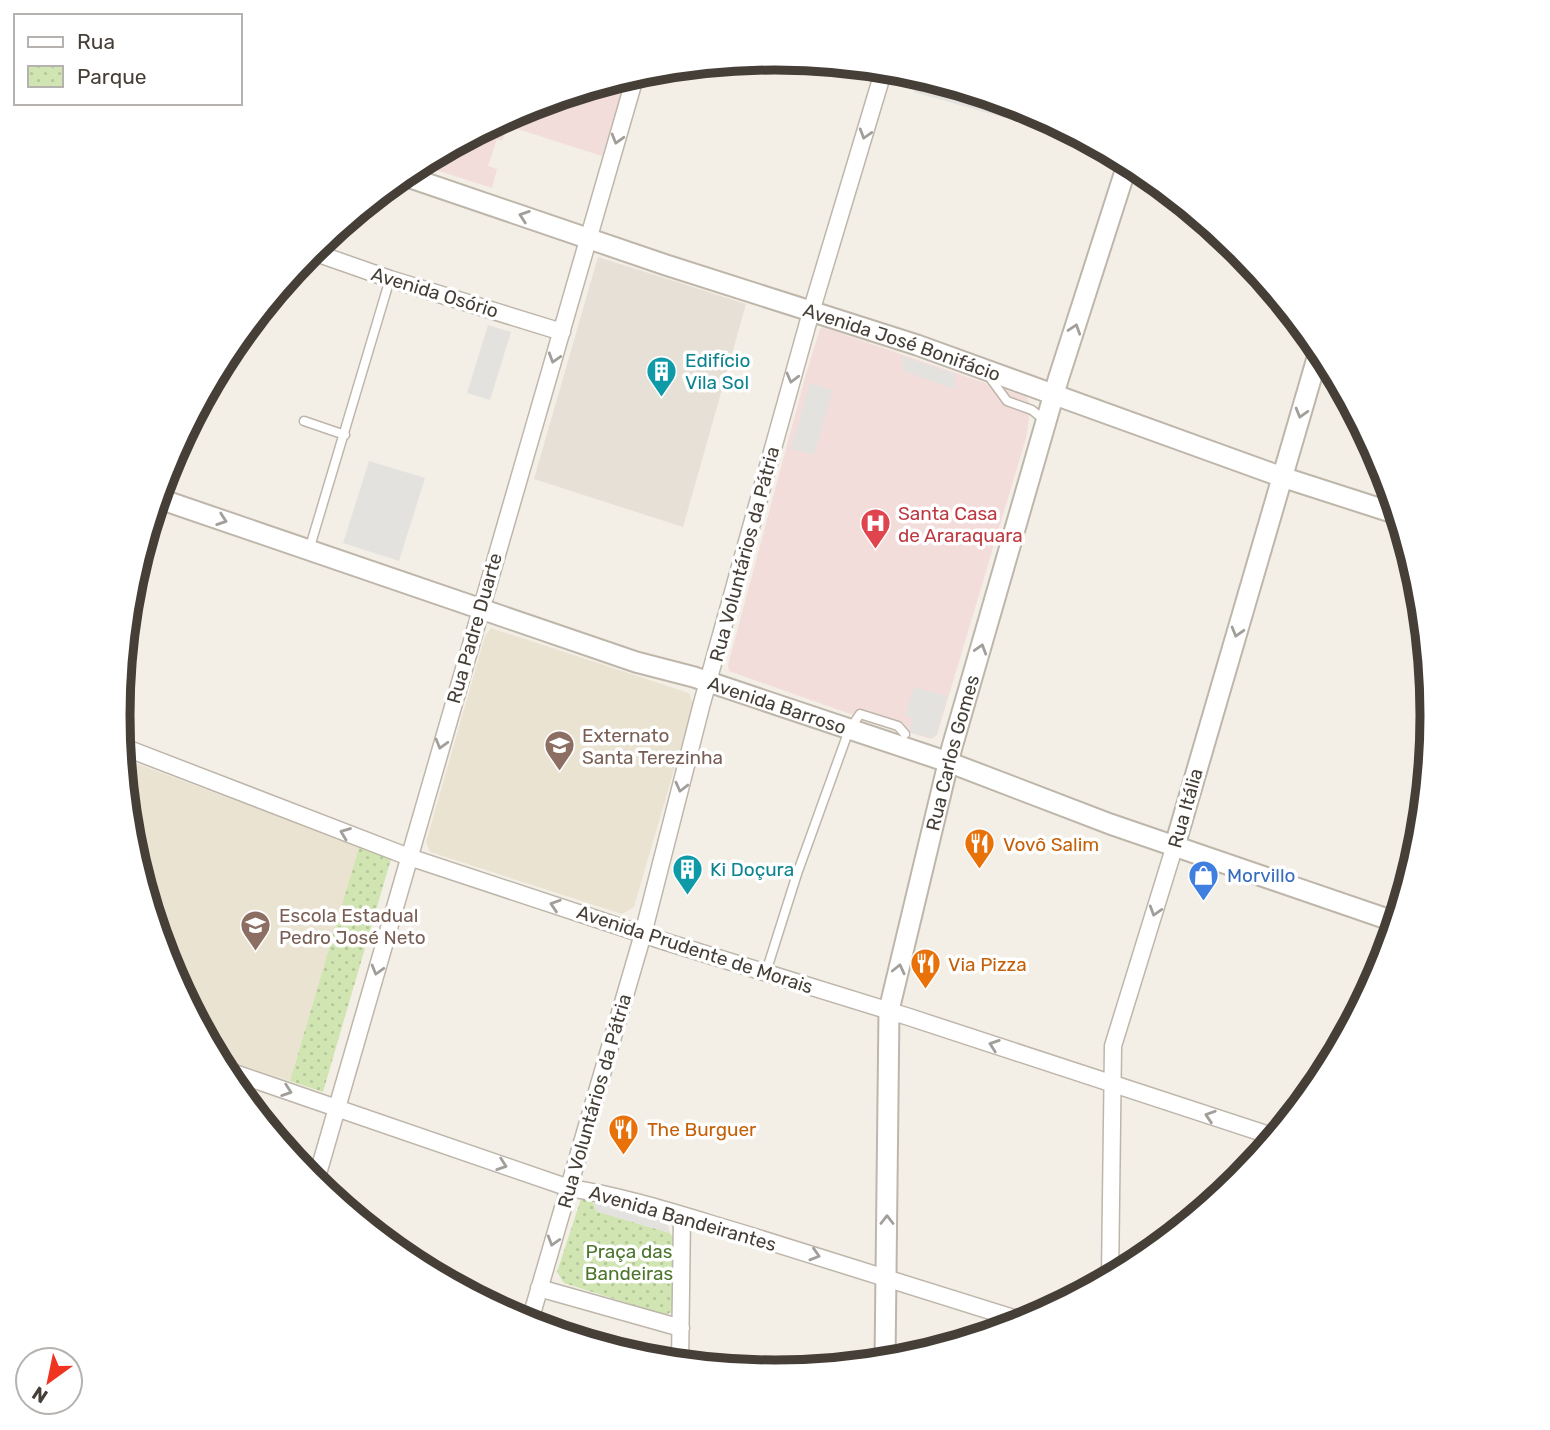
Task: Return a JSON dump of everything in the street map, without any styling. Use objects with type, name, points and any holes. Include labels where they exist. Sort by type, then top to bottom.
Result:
[{"type":"street","name":"Rua Voluntários da Pátria","points":[[532,1313],[643,934],[708,682],[811,312],[881,79]]},
{"type":"street","name":"Rua Padre Duarte","points":[[319,1171],[633,86]]},
{"type":"street","name":"Rua Carlos Gomes","points":[[885,1350],[889,1010],[948,762],[1054,394],[1124,173]]},
{"type":"street","name":"Avenida José Bonifácio","points":[[416,180],[917,345],[1282,477],[1387,511]]},
{"type":"street","name":"Avenida Osório","points":[[323,255],[562,332]]},
{"type":"street","name":"Rua Itália","points":[[1110,1266],[1113,1045],[1175,845],[1315,364]]},
{"type":"street","name":"Avenida Barroso","points":[[167,501],[636,662],[708,682],[948,762],[1110,824],[1387,919]]},
{"type":"street","name":"Avenida Prudente de Morais","points":[[131,750],[409,857],[1265,1134]]},
{"type":"street","name":"Avenida Bandeirantes","points":[[240,1075],[569,1188],[604,1193],[887,1277],[1008,1316]]},
{"type":"street","points":[[680,1352],[682,1216]]},
{"type":"street","points":[[539,1288],[681,1328]]},
{"type":"lane","points":[[309,550],[390,279]]},
{"type":"lane","points":[[984,369],[1007,401],[1032,410],[1047,422]]},
{"type":"lane","points":[[304,421],[345,435]]},
{"type":"lane","points":[[766,972],[797,874],[849,730],[860,714],[898,726],[905,734]]},
{"type":"shaded area","points":[[916,86],[1007,113],[1005,118],[914,92]]},
{"type":"shaded area","points":[[623,88],[602,156],[511,127],[568,104]]},
{"type":"shaded area","points":[[507,129],[502,141],[497,139],[488,166],[497,169],[492,188],[432,169],[452,156]]},
{"type":"shaded area","points":[[598,257],[746,304],[683,527],[534,479]]},
{"type":"shaded area","points":[[488,325],[511,332],[490,400],[467,393]]},
{"type":"shaded area","name":"Santa Casa de Araraquara","points":[[822,327],[1026,397],[1031,405],[1026,438],[937,735],[931,739],[856,716],[729,671],[728,665],[806,374]]},
{"type":"shaded area","points":[[901,356],[955,374],[956,390],[904,371]]},
{"type":"shaded area","points":[[810,383],[833,390],[814,455],[791,449]]},
{"type":"shaded area","points":[[369,461],[425,478],[399,561],[343,543]]},
{"type":"shaded area","name":"Externato Santa Terezinha","points":[[491,628],[689,693],[693,705],[634,907],[622,914],[430,852],[426,842],[485,636]]},
{"type":"shaded area","points":[[914,687],[947,696],[936,735],[931,738],[909,732],[913,718],[905,716]]},
{"type":"shaded area","name":"Escola Estadual Pedro José Neto","points":[[132,762],[359,847],[290,1081],[232,1062],[197,1000],[179,962],[152,882],[142,841]]},
{"type":"shaded area","points":[[592,1199],[667,1222],[670,1233],[596,1211]]},
{"type":"green space","points":[[359,847],[391,859],[323,1092],[290,1081]]},
{"type":"green space","name":"Praça das Bandeiras","points":[[581,1199],[592,1199],[596,1211],[670,1233],[675,1240],[674,1311],[665,1315],[564,1283],[557,1272]]},
{"type":"place","name":"Edifício Vila Sol","points":[[662,398]]},
{"type":"place","name":"Santa Casa de Araraquara","points":[[875,551]]},
{"type":"place","name":"Externato Santa Terezinha","points":[[559,773]]},
{"type":"place","name":"Vovô Salim","points":[[980,871]]},
{"type":"place","name":"Ki Doçura","points":[[687,896]]},
{"type":"place","name":"Morvillo","points":[[1204,902]]},
{"type":"place","name":"Escola Estadual Pedro José Neto","points":[[256,953]]},
{"type":"place","name":"Via Pizza","points":[[925,991]]},
{"type":"place","name":"The Burguer","points":[[624,1156]]}]
